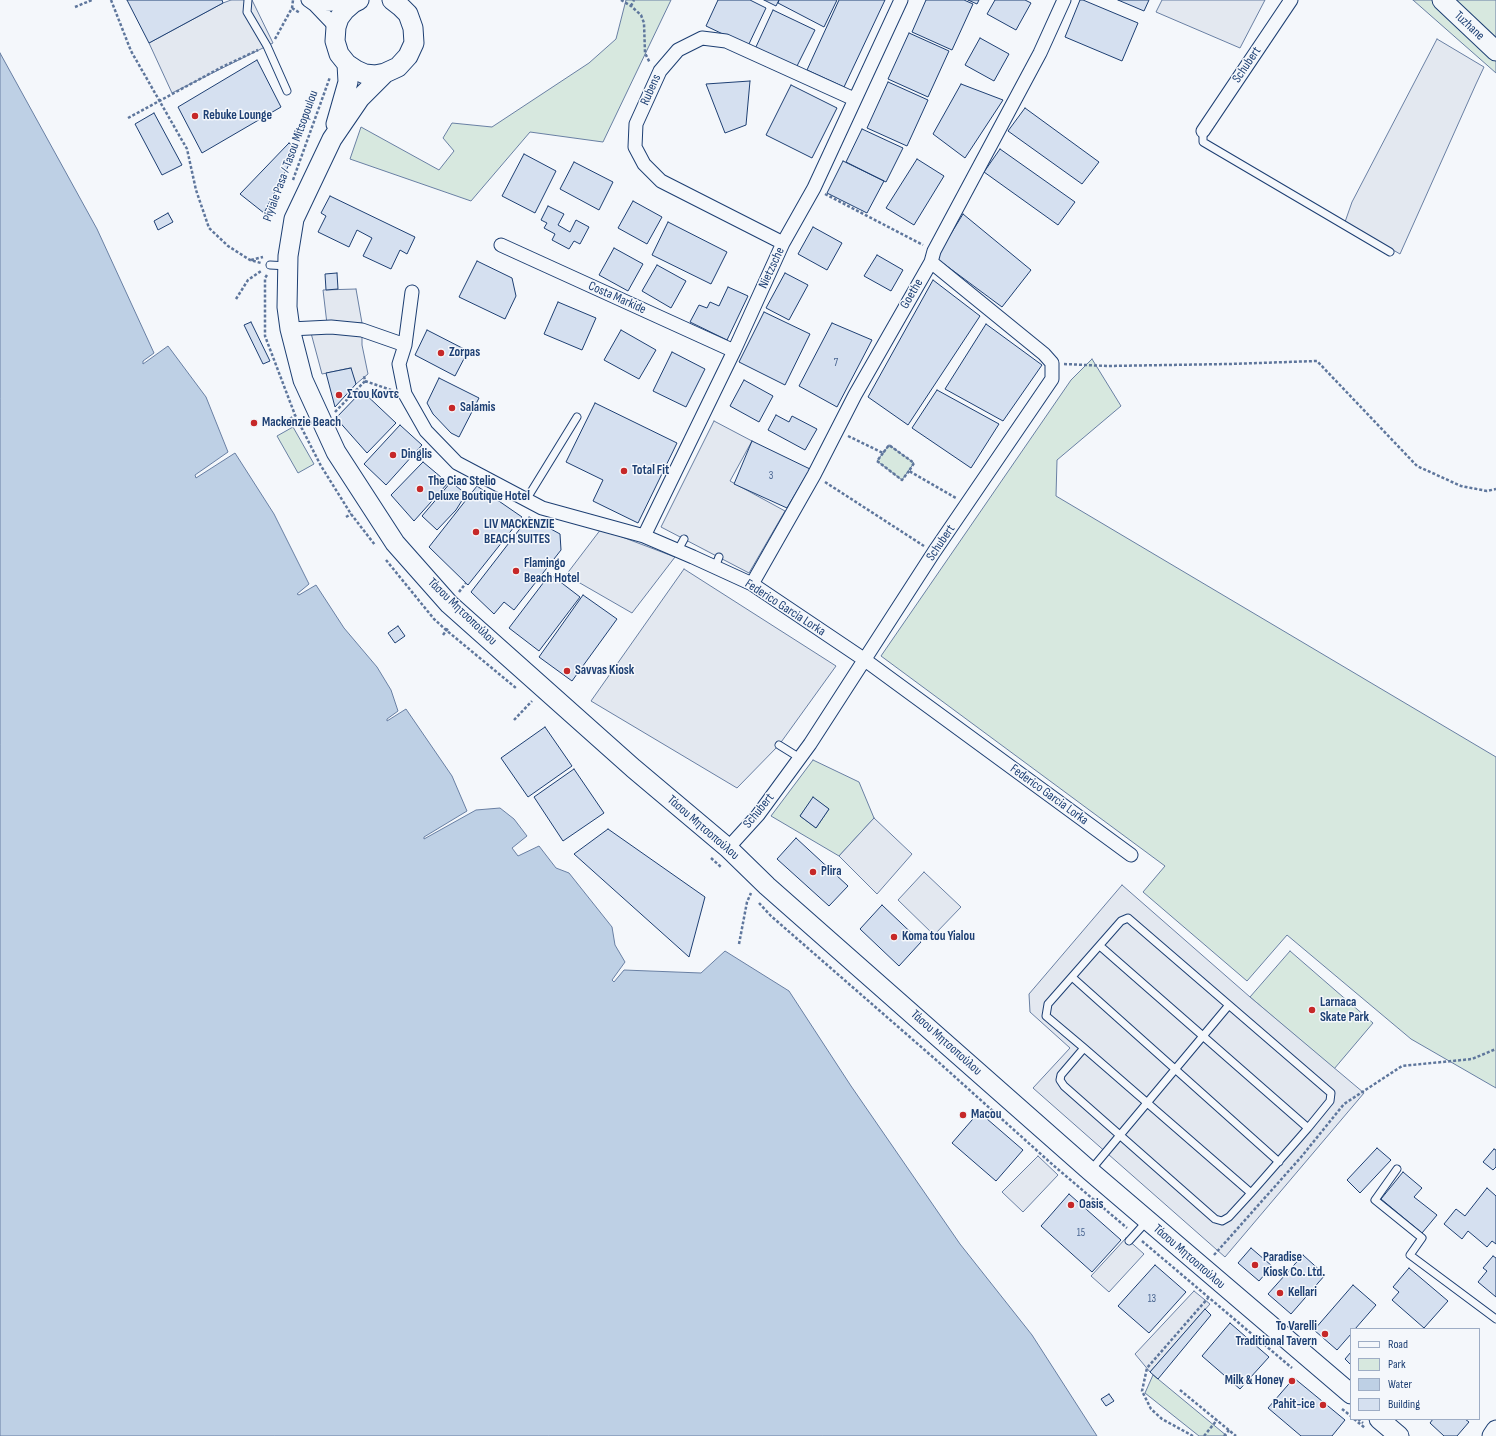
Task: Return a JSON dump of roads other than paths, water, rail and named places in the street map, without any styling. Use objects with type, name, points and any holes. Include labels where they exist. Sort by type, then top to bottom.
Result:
[{"type":"street","name":"Τάσου Μητσοπούλου","points":[[392,0],[401,7],[412,7],[414,42],[408,56],[398,67],[386,73],[360,98],[332,139],[294,219],[279,266],[290,329],[303,380],[336,452],[395,543],[449,604],[634,768],[728,848],[773,891],[1090,1171],[1350,1393]]},
{"type":"street","name":"Nietzsche","points":[[644,536],[734,351],[783,244],[814,188],[901,0]]},
{"type":"street","name":"Goethe","points":[[752,584],[814,475],[855,395],[932,256],[1040,53],[1064,0]]},
{"type":"street","name":"Schubert","points":[[1203,131],[1291,0]]},
{"type":"street","name":"Tuzhane","points":[[1442,0],[1496,52]]},
{"type":"street","points":[[312,3],[356,2]]},
{"type":"street","points":[[356,2],[342,14],[336,27],[335,41],[339,54],[340,69],[356,70],[365,74],[375,75],[386,73]]},
{"type":"street","points":[[312,3],[336,27]]},
{"type":"street","name":"Rubens","points":[[783,244],[661,181],[644,164],[635,147],[636,124],[660,70],[678,50],[702,38],[726,41],[854,100]]},
{"type":"street","name":"Τάσου Μητσοπούλου","points":[[332,139],[348,82],[340,69]]},
{"type":"street","name":"Costa Markide","points":[[501,245],[734,351]]},
{"type":"street","name":"Schubert","points":[[728,848],[758,815],[800,758],[934,552],[1052,379],[1052,363],[1044,354],[932,256]]},
{"type":"street","name":"Federico Garcia Lorka","points":[[412,292],[405,345],[400,364],[405,394],[426,431],[457,463],[542,508],[644,536],[681,544],[717,562],[865,660],[1131,855]]},
{"type":"street","points":[[290,329],[331,327],[362,330],[405,345]]},
{"type":"street","points":[[1380,1420],[1399,1436]]},
{"type":"street","points":[[1492,1436],[1496,1430]]},
{"type":"lane","points":[[248,0],[247,12],[267,46],[287,91]]},
{"type":"lane","points":[[1203,131],[1203,142],[1390,252]]},
{"type":"lane","points":[[526,500],[577,417]]},
{"type":"lane","points":[[779,745],[800,758]]},
{"type":"lane","points":[[1084,1048],[1061,1075],[1060,1080],[1064,1086],[1215,1219],[1222,1221],[1229,1217],[1251,1193],[1279,1162],[1330,1101],[1331,1093],[1128,918],[1121,921],[1048,1004],[1046,1016],[1084,1048],[1251,1193]]},
{"type":"lane","points":[[1100,946],[1308,1128]]},
{"type":"lane","points":[[1072,977],[1279,1162]]},
{"type":"lane","points":[[1090,1171],[1229,1005]]},
{"type":"lane","points":[[1397,1169],[1375,1200],[1422,1238],[1410,1255],[1496,1319]]},
{"type":"lane","points":[[1129,1241],[1147,1220]]},
{"type":"water","points":[[0,53],[97,229],[154,353],[143,361],[143,364],[168,346],[206,397],[228,452],[195,475],[196,478],[235,453],[274,514],[309,584],[297,594],[299,595],[316,585],[344,628],[377,667],[391,690],[398,711],[387,719],[387,721],[406,709],[452,776],[467,811],[424,837],[424,839],[476,810],[500,808],[514,819],[527,836],[512,848],[518,856],[539,846],[556,868],[569,873],[612,927],[615,945],[625,962],[612,980],[614,982],[624,970],[701,973],[725,951],[789,991],[851,1086],[960,1244],[1032,1335],[1097,1436],[0,1436]]},
{"type":"place","name":"Rebuke Lounge","points":[[195,116]]},
{"type":"place","name":"Zorpas","points":[[441,353]]},
{"type":"place","name":"Στου Κοντε","points":[[339,395]]},
{"type":"place","name":"Salamis","points":[[452,408]]},
{"type":"place","name":"Mackenzie Beach","points":[[254,423]]},
{"type":"place","name":"Dinglis","points":[[393,455]]},
{"type":"place","name":"Total Fit","points":[[624,471]]},
{"type":"place","name":"The Ciao Stelio Deluxe Boutique Hotel","points":[[420,489]]},
{"type":"place","name":"LIV MACKENZIE BEACH SUITES","points":[[476,532]]},
{"type":"place","name":"Flamingo Beach Hotel","points":[[516,571]]},
{"type":"place","name":"Savvas Kiosk","points":[[567,671]]},
{"type":"place","name":"Plira","points":[[813,872]]},
{"type":"place","name":"Koma tou Yialou","points":[[894,937]]},
{"type":"place","name":"Larnaca Skate Park","points":[[1312,1010]]},
{"type":"place","name":"Macou","points":[[963,1115]]},
{"type":"place","name":"Oasis","points":[[1071,1205]]},
{"type":"place","name":"Paradise Kiosk Co. Ltd.","points":[[1255,1265]]},
{"type":"place","name":"Kellari","points":[[1280,1293]]},
{"type":"place","name":"To Varelli Traditional Tavern","points":[[1325,1334]]},
{"type":"place","name":"Milk & Honey","points":[[1292,1381]]},
{"type":"place","name":"Pahit-ice","points":[[1323,1405]]}]
